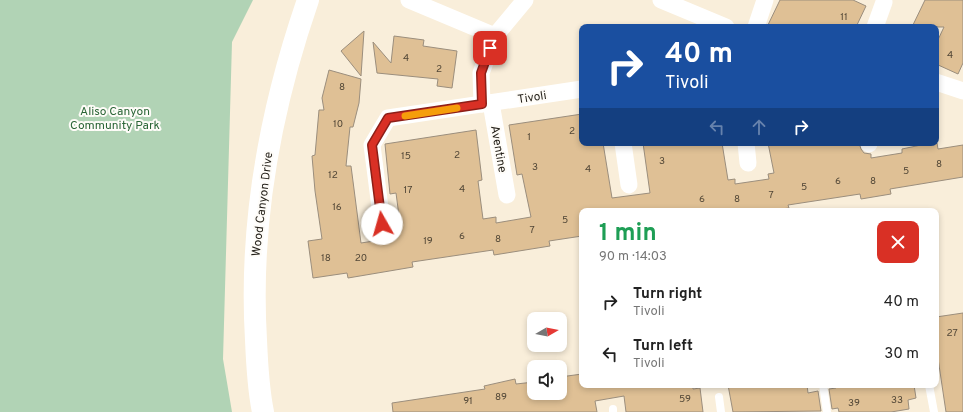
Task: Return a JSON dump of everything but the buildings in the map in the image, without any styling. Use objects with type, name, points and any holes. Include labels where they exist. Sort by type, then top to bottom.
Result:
[{"type":"main road","name":"Wood Canyon Drive","points":[[263,412],[259,395],[254,303],[256,235],[266,159],[282,82],[308,0]]},
{"type":"street","points":[[409,0],[495,36]]},
{"type":"street","points":[[486,103],[481,73],[495,36],[525,0]]},
{"type":"street","points":[[661,0],[719,24]]},
{"type":"street","points":[[757,24],[765,0]]},
{"type":"street","points":[[876,24],[884,2]]},
{"type":"street","points":[[939,83],[963,91]]},
{"type":"street","name":"Tivoli","points":[[382,224],[372,145],[388,118],[579,89]]},
{"type":"street","name":"Aventine","points":[[486,103],[507,195]]},
{"type":"street","points":[[623,146],[629,185]]},
{"type":"street","points":[[746,146],[748,164]]},
{"type":"lane","points":[[823,388],[827,412]]},
{"type":"lane","points":[[930,388],[934,412]]},
{"type":"lane","points":[[719,397],[721,412]]},
{"type":"green space","name":"Aliso Canyon Community Park","points":[[0,0],[253,0],[232,42],[223,359],[232,412],[0,412]]},
{"type":"slow traffic","points":[[405,116],[457,108]]},
{"type":"route","points":[[382,224],[372,145],[388,118],[482,104],[481,73],[490,48]]}]
